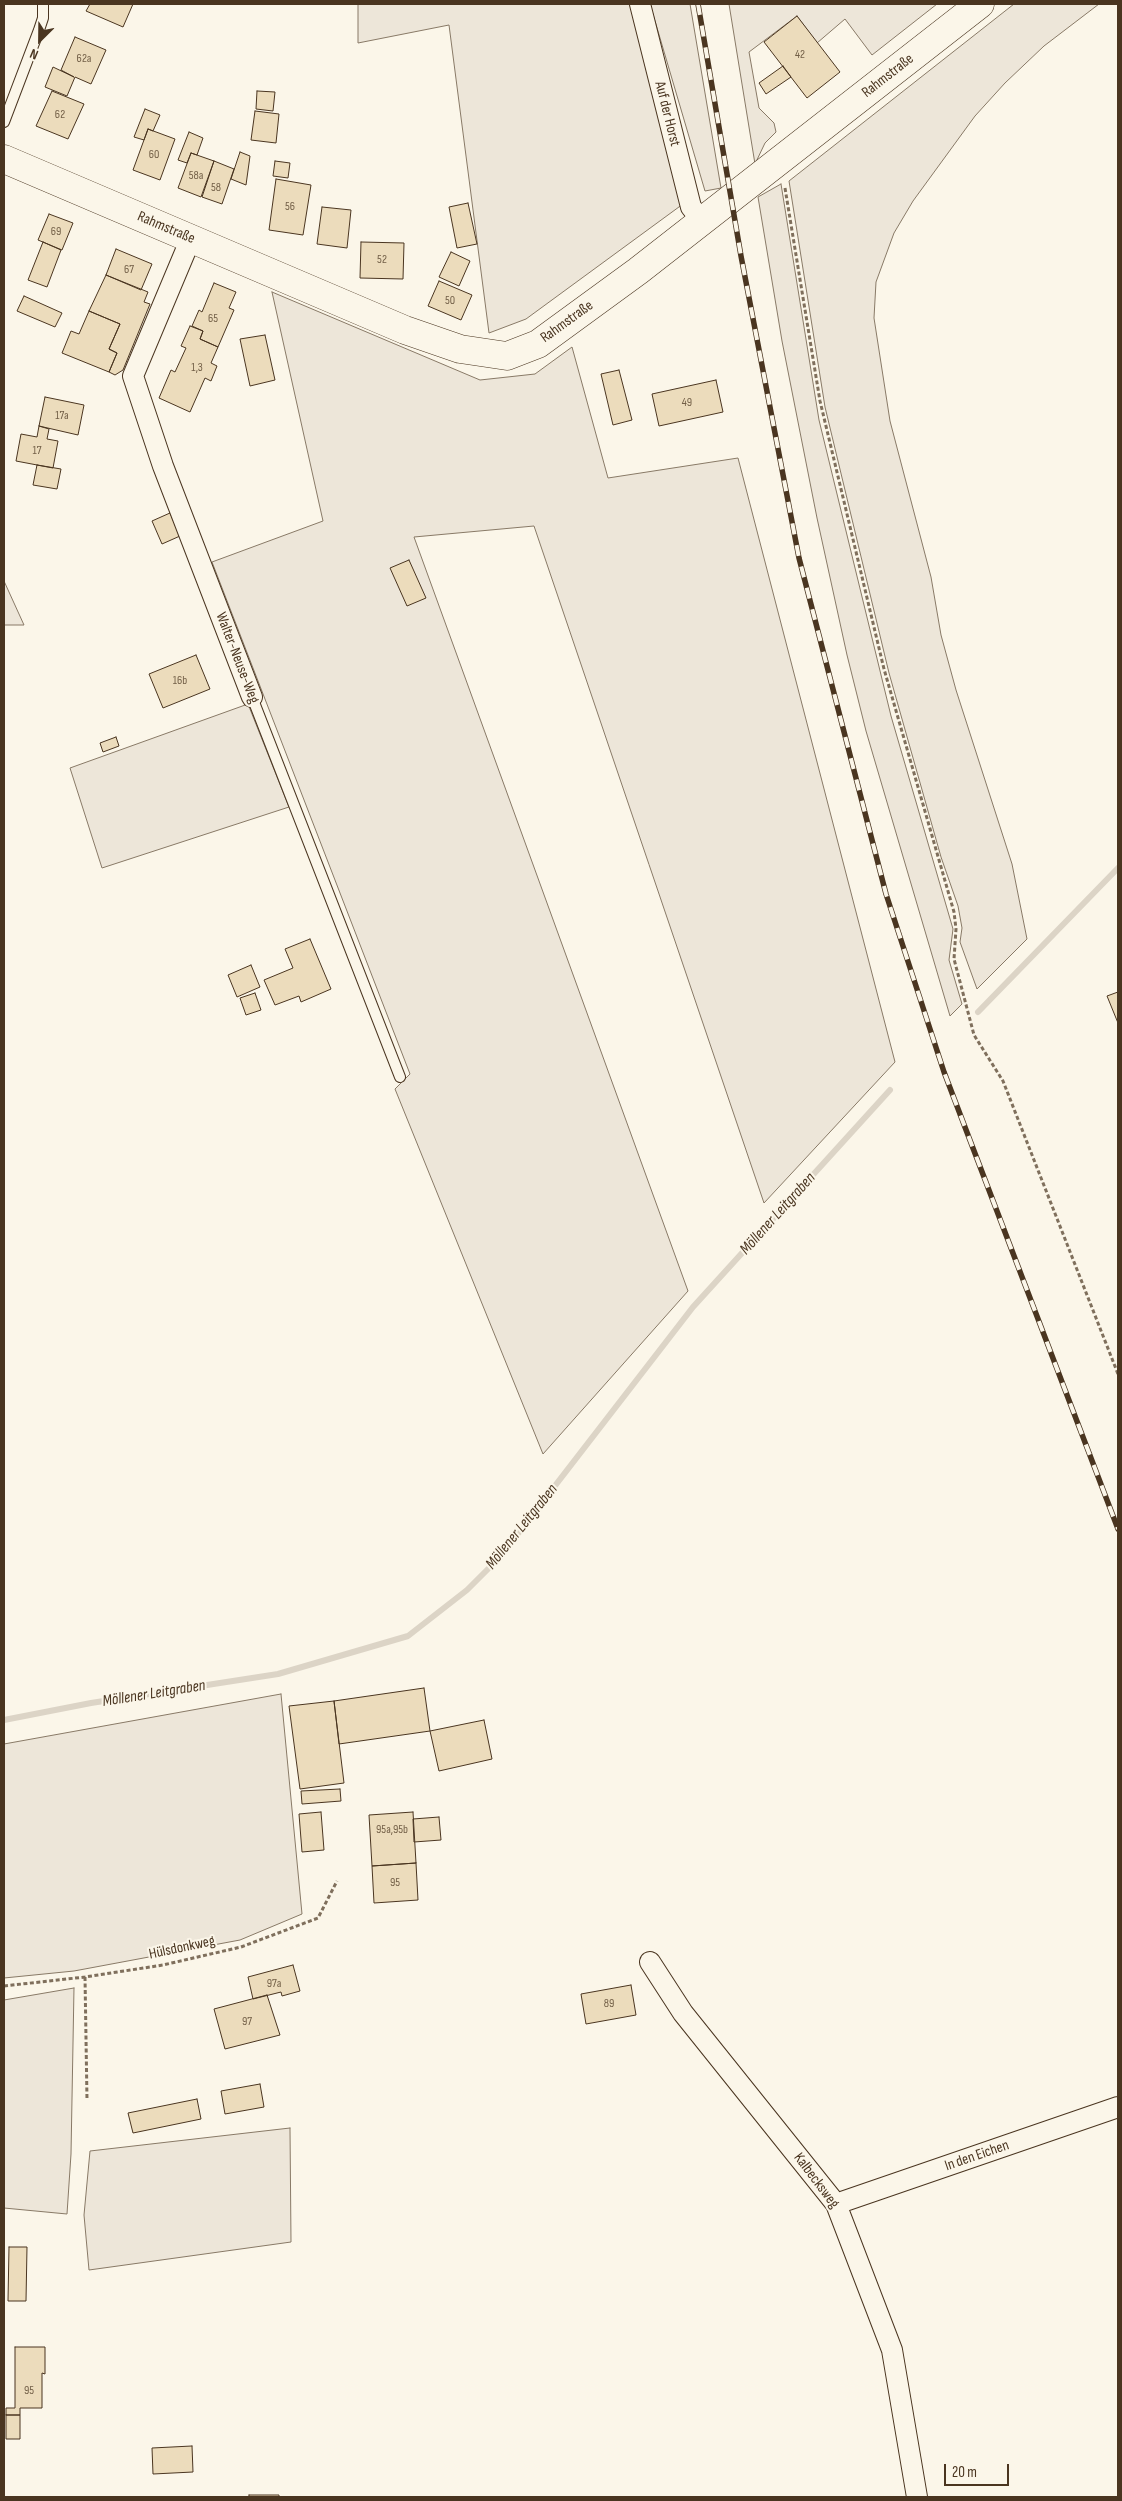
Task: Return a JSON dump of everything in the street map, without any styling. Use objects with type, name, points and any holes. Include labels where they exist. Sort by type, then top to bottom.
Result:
[{"type":"main road","name":"Rahmstraße","points":[[4,159],[405,330],[460,350],[507,356],[538,344],[638,271],[980,4]]},
{"type":"street","name":"Auf der Horst","points":[[640,4],[691,207],[702,220]]},
{"type":"street","name":"Walter-Neuse-Weg","points":[[191,238],[133,376],[163,466],[252,697]]},
{"type":"street","name":"Kalbecksweg","points":[[650,1962],[683,2013],[836,2204],[892,2350],[917,2497]]},
{"type":"street","name":"In den Eichen","points":[[836,2204],[1118,2108]]},
{"type":"lane","points":[[4,122],[43,18],[43,4]]},
{"type":"lane","name":"Walter-Neuse-Weg","points":[[252,697],[400,1077]]},
{"type":"path","points":[[773,166],[781,178],[786,193],[820,401],[881,660],[954,912],[956,929],[954,959],[974,1035],[1003,1081],[1118,1374]]},
{"type":"path","name":"Hülsdonkweg","points":[[4,1986],[85,1978],[163,1965],[241,1947],[318,1918],[337,1881]]},
{"type":"path","points":[[85,1978],[87,2100]]},
{"type":"shaded area","points":[[358,4],[633,4],[683,204],[526,319],[489,333],[449,25],[358,43]]},
{"type":"shaded area","points":[[650,4],[690,4],[721,188],[705,191]]},
{"type":"shaded area","points":[[729,4],[937,4],[872,55],[845,19],[817,43],[797,16],[749,52],[759,108],[774,123],[776,132],[765,143],[755,164]]},
{"type":"shaded area","points":[[1014,4],[1099,4],[1044,46],[1005,83],[975,116],[913,201],[894,233],[876,282],[874,318],[890,421],[931,577],[941,635],[956,690],[1012,864],[1027,939],[977,989],[960,942],[962,928],[958,906],[941,857],[889,673],[825,407],[789,181]]},
{"type":"shaded area","points":[[781,184],[819,420],[891,716],[953,929],[949,960],[962,1004],[950,1016],[866,731],[817,518],[782,341],[758,197]]},
{"type":"shaded area","points":[[272,292],[480,380],[535,374],[572,347],[608,478],[738,458],[895,1062],[764,1203],[534,526],[414,537],[688,1291],[543,1454],[395,1089],[410,1074],[212,562],[323,521]]},
{"type":"shaded area","points":[[4,581],[24,625],[4,625]]},
{"type":"shaded area","points":[[248,704],[289,807],[102,868],[70,768]]},
{"type":"shaded area","points":[[281,1694],[302,1914],[240,1940],[74,1971],[4,1978],[4,1744]]},
{"type":"shaded area","points":[[74,1988],[71,2154],[67,2214],[4,2208],[4,2000]]},
{"type":"shaded area","points":[[290,2128],[291,2242],[89,2270],[84,2215],[90,2151]]},
{"type":"building","points":[[90,4],[133,4],[123,27],[86,11]]},
{"type":"building","points":[[797,16],[840,72],[807,98],[764,42]]},
{"type":"building","points":[[75,37],[106,50],[91,84],[75,77],[67,96],[45,87],[53,67],[74,77],[61,70]]},
{"type":"building","points":[[783,66],[791,77],[766,94],[759,83]]},
{"type":"building","points":[[52,91],[84,104],[68,139],[36,126]]},
{"type":"building","points":[[257,91],[275,92],[273,111],[256,109]]},
{"type":"building","points":[[145,109],[160,115],[153,131],[148,129],[144,140],[134,137]]},
{"type":"building","points":[[255,111],[279,114],[276,143],[251,140]]},
{"type":"building","points":[[148,129],[175,139],[160,180],[133,170]]},
{"type":"building","points":[[189,132],[203,138],[197,155],[191,153],[187,163],[178,160]]},
{"type":"building","points":[[240,152],[250,156],[246,185],[231,179]]},
{"type":"building","points":[[191,153],[214,161],[201,197],[178,188]]},
{"type":"building","points":[[214,161],[234,169],[222,204],[202,197]]},
{"type":"building","points":[[275,161],[290,163],[288,178],[273,176]]},
{"type":"building","points":[[276,179],[311,185],[303,235],[269,230]]},
{"type":"building","points":[[468,203],[477,244],[457,248],[449,207]]},
{"type":"building","points":[[322,207],[351,210],[347,248],[317,244]]},
{"type":"building","points":[[49,214],[73,223],[62,250],[38,240]]},
{"type":"building","points":[[43,242],[61,250],[47,287],[28,280]]},
{"type":"building","points":[[361,242],[404,243],[403,279],[360,278]]},
{"type":"building","points":[[116,249],[152,264],[141,290],[106,275]]},
{"type":"building","points":[[451,252],[470,261],[459,286],[439,277]]},
{"type":"building","points":[[106,275],[148,292],[144,302],[150,304],[123,370],[115,375],[109,372],[117,353],[109,349],[120,324],[89,311]]},
{"type":"building","points":[[439,281],[472,295],[461,320],[428,306]]},
{"type":"building","points":[[214,283],[236,292],[229,308],[234,310],[218,347],[200,339],[203,331],[192,326],[199,310],[202,312]]},
{"type":"building","points":[[24,296],[62,313],[55,327],[17,311]]},
{"type":"building","points":[[89,311],[120,324],[109,349],[117,353],[109,372],[62,353],[71,331],[79,334]]},
{"type":"building","points":[[190,326],[203,331],[200,339],[218,347],[211,363],[217,366],[211,381],[205,378],[190,412],[159,398],[171,370],[175,372],[186,348],[181,346]]},
{"type":"building","points":[[265,335],[275,380],[250,386],[240,339]]},
{"type":"building","points":[[619,370],[632,420],[613,425],[601,374]]},
{"type":"building","points":[[716,380],[723,412],[659,426],[652,394]]},
{"type":"building","points":[[45,397],[84,405],[78,435],[39,426]]},
{"type":"building","points":[[39,426],[49,429],[47,439],[58,441],[53,468],[16,461],[21,434],[37,437]]},
{"type":"building","points":[[37,465],[61,469],[57,489],[33,485]]},
{"type":"building","points":[[170,513],[180,536],[162,544],[152,521]]},
{"type":"building","points":[[409,560],[426,598],[407,606],[390,568]]},
{"type":"building","points":[[196,655],[210,689],[163,708],[149,674]]},
{"type":"building","points":[[116,737],[119,746],[103,752],[100,743]]},
{"type":"building","points":[[310,939],[331,989],[301,1002],[299,996],[275,1005],[264,980],[293,968],[285,949]]},
{"type":"building","points":[[251,965],[260,987],[237,997],[228,975]]},
{"type":"building","points":[[1118,992],[1118,1023],[1107,996]]},
{"type":"building","points":[[255,993],[261,1010],[246,1015],[240,998]]},
{"type":"building","points":[[424,1688],[430,1731],[339,1744],[334,1701]]},
{"type":"building","points":[[334,1701],[344,1783],[300,1789],[289,1706]]},
{"type":"building","points":[[484,1720],[492,1759],[439,1771],[430,1731]]},
{"type":"building","points":[[340,1789],[341,1801],[302,1804],[301,1791]]},
{"type":"building","points":[[321,1812],[324,1850],[302,1852],[299,1814]]},
{"type":"building","points":[[413,1812],[416,1863],[372,1866],[369,1815]]},
{"type":"building","points":[[439,1817],[441,1840],[414,1842],[413,1819]]},
{"type":"building","points":[[416,1863],[418,1900],[374,1903],[372,1866]]},
{"type":"building","points":[[293,1965],[300,1991],[282,1996],[281,1992],[253,1999],[248,1977]]},
{"type":"building","points":[[631,1985],[636,2015],[586,2024],[581,1994]]},
{"type":"building","points":[[267,1995],[280,2035],[225,2049],[214,2009]]},
{"type":"building","points":[[260,2084],[264,2107],[225,2114],[221,2091]]},
{"type":"building","points":[[197,2099],[201,2119],[133,2133],[128,2113]]},
{"type":"building","points":[[9,2247],[27,2247],[26,2301],[8,2301]]},
{"type":"building","points":[[15,2347],[45,2347],[45,2374],[42,2373],[42,2408],[20,2408],[20,2415],[6,2415],[6,2408],[15,2408]]},
{"type":"building","points":[[6,2415],[20,2415],[20,2439],[6,2439]]},
{"type":"building","points":[[192,2446],[193,2472],[153,2474],[152,2448]]},
{"type":"building","points":[[249,2495],[279,2495],[279,2497],[249,2497]]},
{"type":"waterway","name":"Möllener Leitgraben","points":[[978,1012],[1118,868]]},
{"type":"waterway","name":"Möllener Leitgraben","points":[[4,1720],[91,1703],[278,1674],[408,1636],[467,1590],[500,1557],[693,1307],[890,1090]]},
{"type":"railway","points":[[698,4],[741,256],[799,558],[886,894],[944,1072],[1118,1529]]}]
